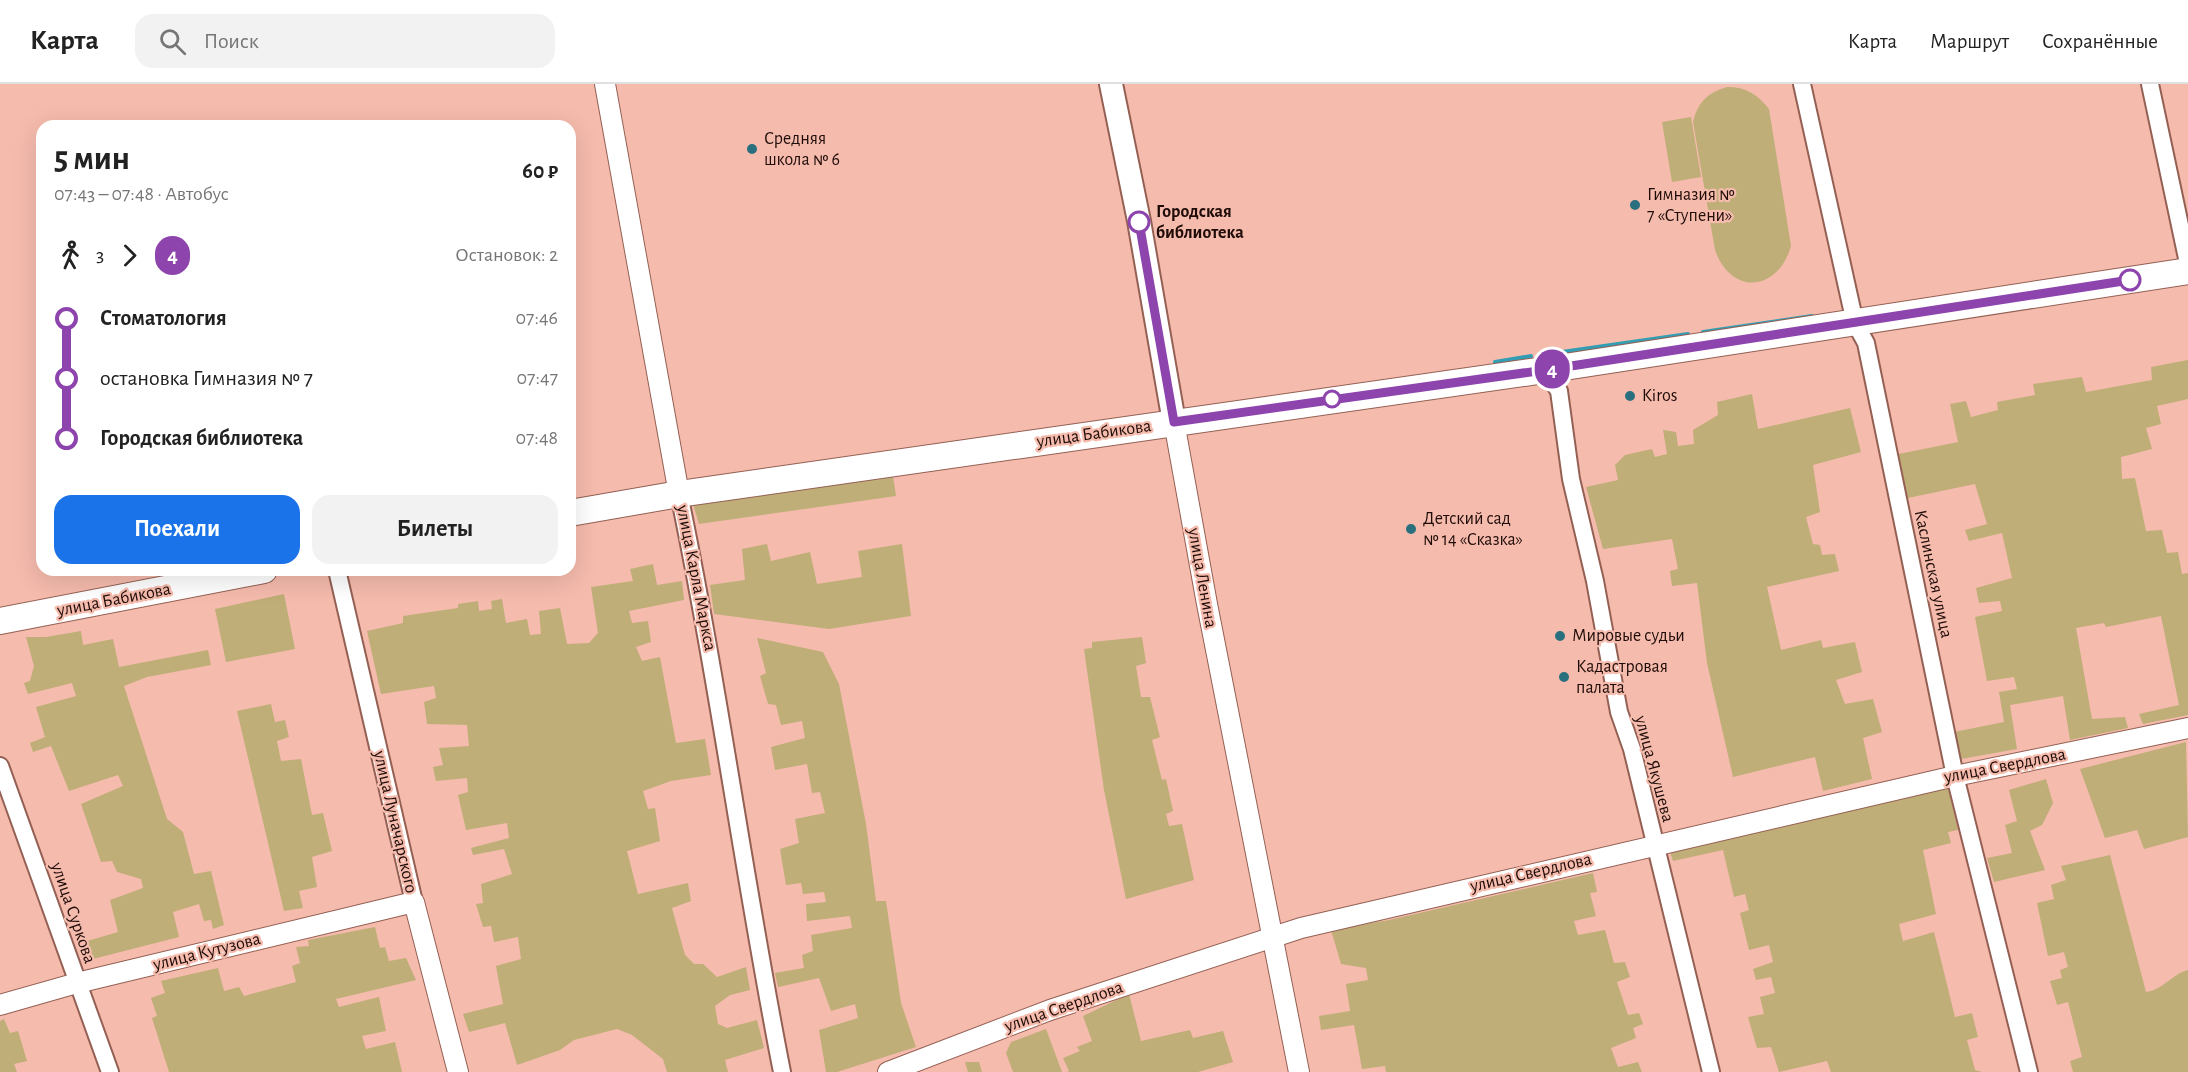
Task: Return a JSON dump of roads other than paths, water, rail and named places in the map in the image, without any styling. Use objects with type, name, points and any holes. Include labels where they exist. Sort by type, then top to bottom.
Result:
[{"type":"main road","name":"улица Ленина","points":[[1111,84],[1135,200],[1174,422]]},
{"type":"main road","name":"улица Бабикова","points":[[576,512],[679,494],[1545,370],[2188,271]]},
{"type":"main road","name":"улица Бабикова","points":[[0,621],[233,576]]},
{"type":"street","name":"улица Карла Маркса","points":[[605,84],[679,494],[706,622],[759,954],[782,1072]]},
{"type":"street","name":"Каслинская улица","points":[[1802,84],[1855,323],[1866,343],[1955,776],[2029,1072]]},
{"type":"street","points":[[2150,84],[2188,262]]},
{"type":"street","name":"улица Якушева","points":[[1545,370],[1559,391],[1571,479],[1595,581],[1619,712],[1632,749],[1711,1072]]},
{"type":"street","name":"улица Ленина","points":[[1174,422],[1299,1072]]},
{"type":"street","name":"улица Луначарского","points":[[338,576],[414,902],[458,1072]]},
{"type":"street","name":"улица Свердлова","points":[[888,1072],[1050,1010],[1272,936],[1374,909],[1955,776],[2188,728]]},
{"type":"street","name":"улица Суркова","points":[[0,766],[110,1072]]},
{"type":"street","name":"улица Кутузова","points":[[0,1005],[77,983],[414,902]]},
{"type":"waterway","points":[[1703,332],[1812,316]]},
{"type":"waterway","points":[[1548,354],[1688,334]]},
{"type":"waterway","points":[[1495,362],[1531,356]]},
{"type":"place","name":"Средняя школа № 6","points":[[752,149]]},
{"type":"place","name":"Гимназия № 7 «Ступени»","points":[[1635,205]]},
{"type":"place","name":"Городская библиотека","points":[[1139,222]]},
{"type":"place","name":"Kiros","points":[[1630,396]]},
{"type":"place","name":"Детский сад № 14 «Сказка»","points":[[1411,529]]},
{"type":"place","name":"Мировые судьи","points":[[1560,636]]},
{"type":"place","name":"Кадастровая палата","points":[[1564,677]]}]
